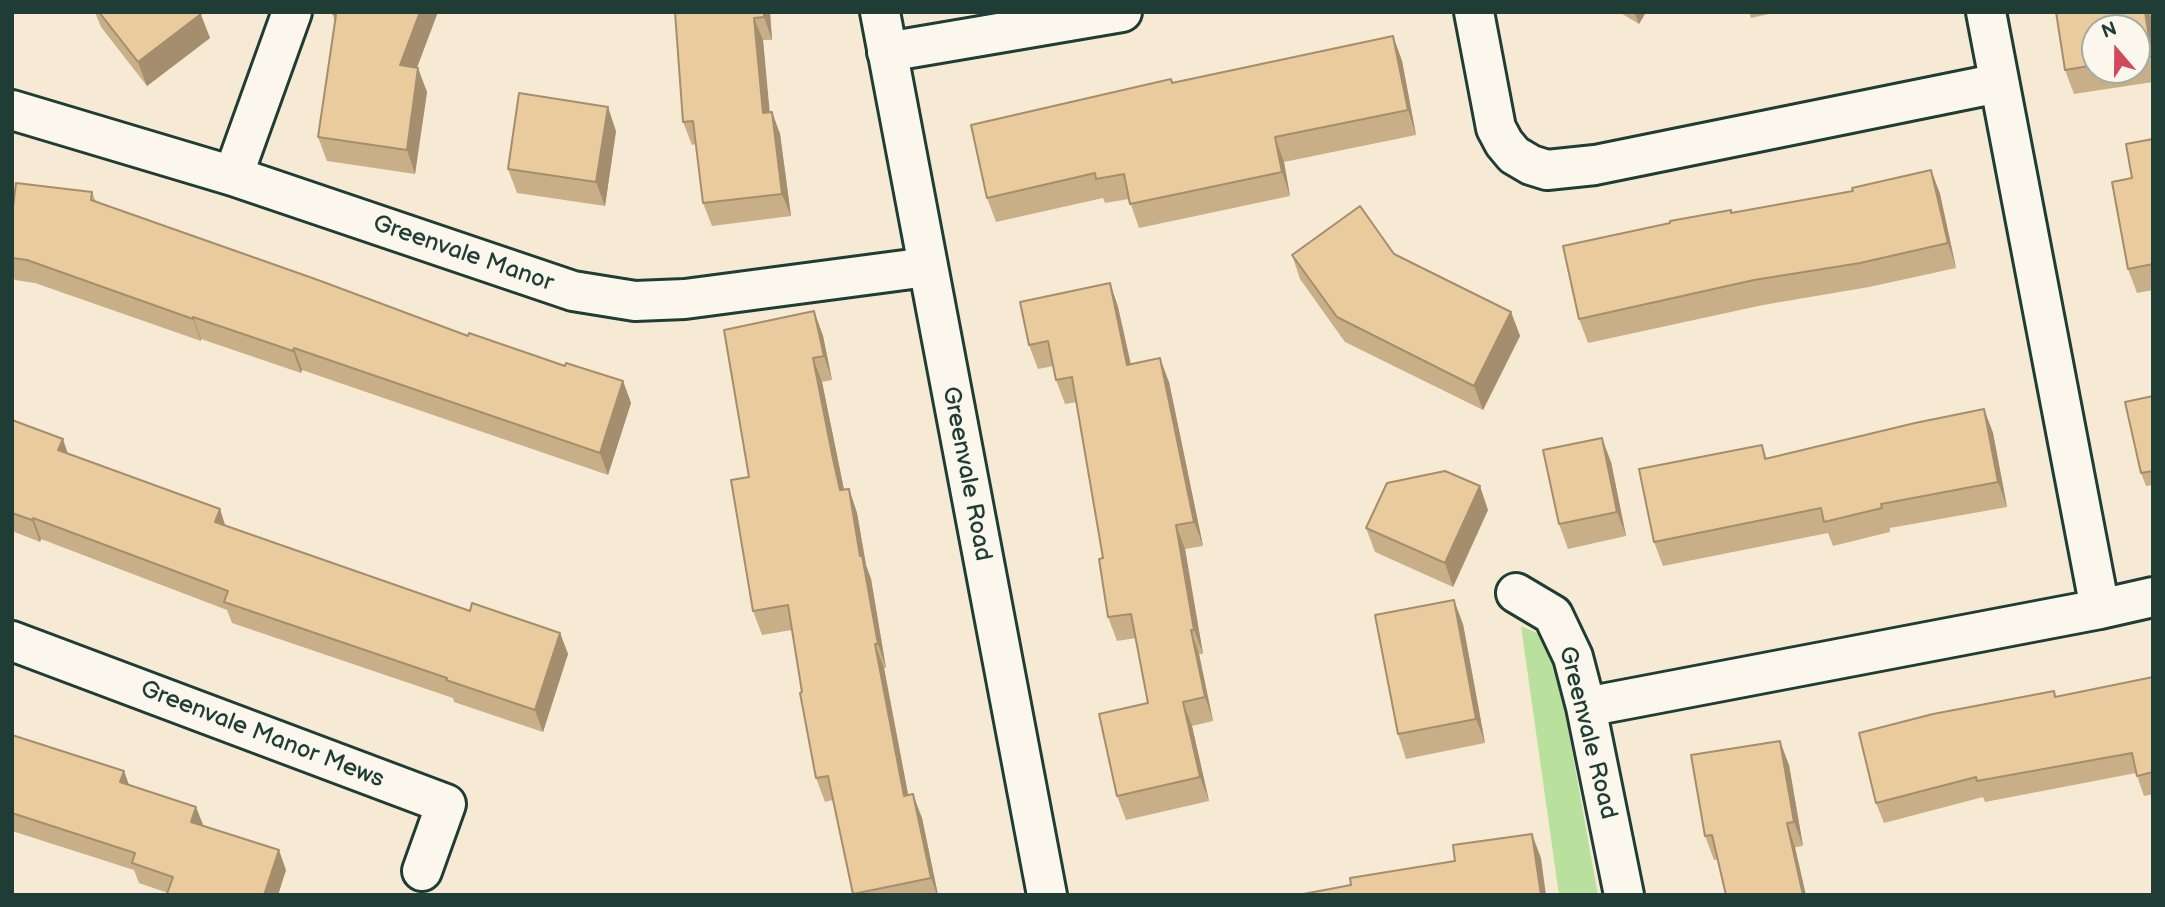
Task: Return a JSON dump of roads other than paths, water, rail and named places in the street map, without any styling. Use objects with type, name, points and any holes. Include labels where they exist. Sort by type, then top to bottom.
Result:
[{"type":"street","points":[[233,176],[292,12]]},
{"type":"street","name":"Greenvale Road","points":[[880,12],[1047,895]]},
{"type":"street","points":[[887,52],[1122,12]]},
{"type":"street","points":[[1474,12],[1496,128],[1514,155],[1547,170],[1595,165],[1999,83]]},
{"type":"street","points":[[1986,12],[2100,609]]},
{"type":"street","name":"Greenvale Manor","points":[[12,110],[233,176],[573,291],[635,301],[685,299],[927,267]]},
{"type":"street","name":"Greenvale Road","points":[[1516,593],[1553,615],[1573,657],[1586,707],[1623,895]]},
{"type":"street","points":[[1586,707],[2153,597]]},
{"type":"street","name":"Greenvale Manor Mews","points":[[12,641],[446,804],[422,870]]}]
